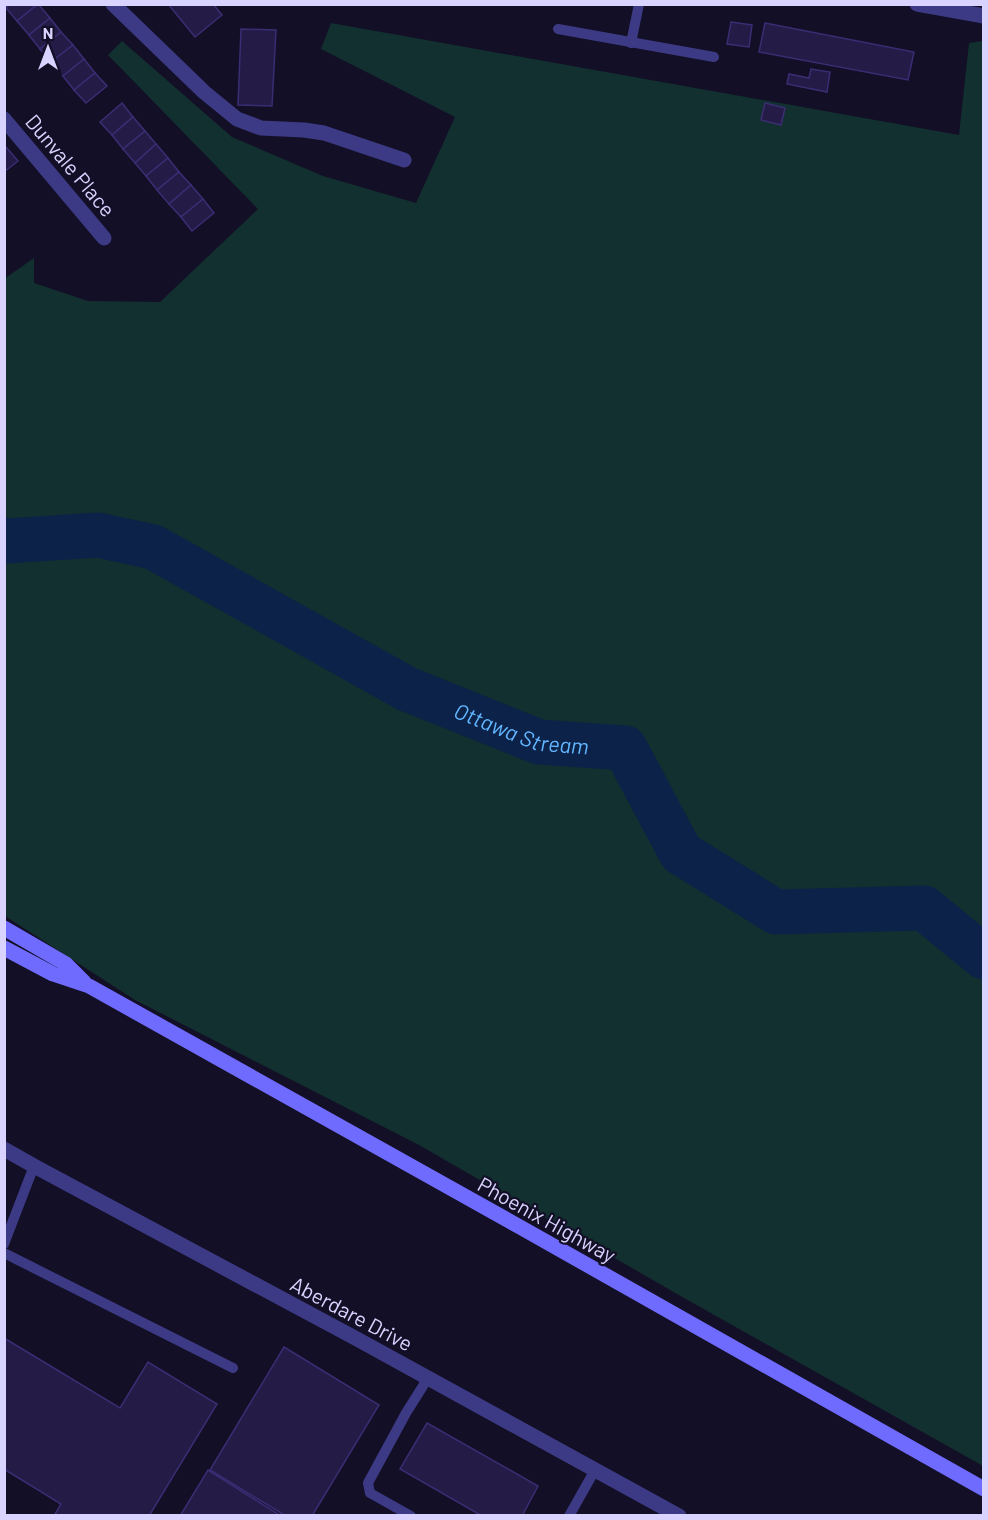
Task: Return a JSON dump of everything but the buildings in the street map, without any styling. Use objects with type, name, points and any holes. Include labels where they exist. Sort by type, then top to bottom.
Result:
[{"type":"main road","name":"Phoenix Highway","points":[[4,928],[66,964],[89,986]]},
{"type":"main road","name":"Phoenix Highway","points":[[4,948],[53,974],[89,986],[984,1489]]},
{"type":"street","points":[[113,4],[204,92],[237,119],[261,129],[324,133],[404,160]]},
{"type":"street","points":[[917,4],[984,16]]},
{"type":"street","name":"Dunvale Place","points":[[4,119],[104,238]]},
{"type":"street","name":"Aberdare Drive","points":[[4,1149],[679,1515]]},
{"type":"lane","points":[[631,43],[639,4]]},
{"type":"lane","points":[[558,29],[714,57]]},
{"type":"lane","points":[[4,1244],[34,1166]]},
{"type":"lane","points":[[4,1253],[233,1368]]},
{"type":"lane","points":[[411,1515],[370,1492],[368,1484],[406,1413],[428,1378]]},
{"type":"lane","points":[[569,1515],[595,1470]]},
{"type":"green space","points":[[331,23],[959,135],[969,43],[983,41],[983,1466],[677,1294],[419,1145],[135,1000],[5,916],[4,279],[34,258],[34,283],[88,301],[160,302],[258,209],[108,55],[122,41],[232,137],[323,176],[416,203],[455,117],[321,49]]},
{"type":"waterway","name":"Ottawa Stream","points":[[4,540],[98,535],[153,547],[407,689],[539,742],[625,748],[681,853],[776,912],[924,908],[984,957]]}]
